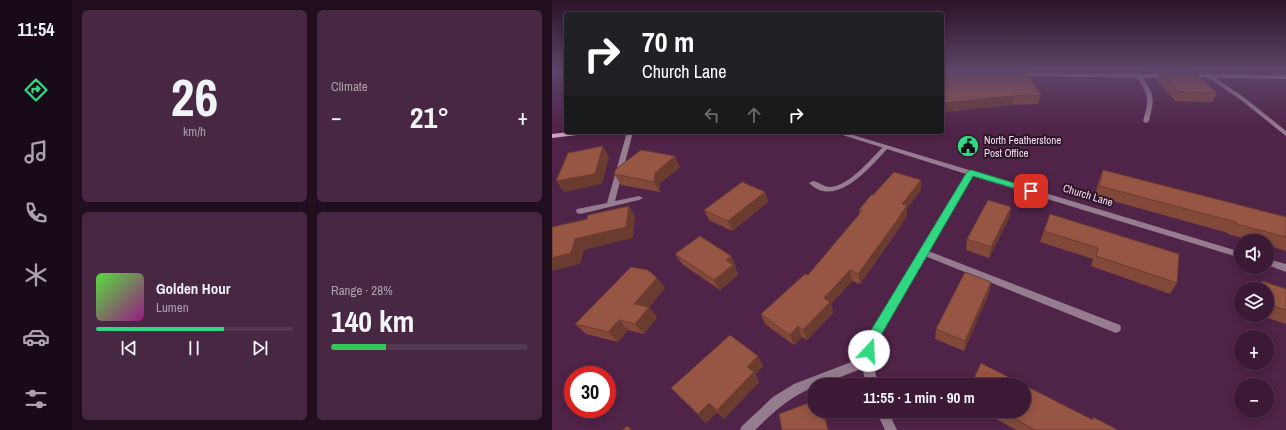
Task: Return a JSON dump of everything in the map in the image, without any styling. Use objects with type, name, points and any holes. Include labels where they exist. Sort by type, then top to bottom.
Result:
[{"type":"main road","points":[[553,137],[572,134]]},
{"type":"street","points":[[1146,121],[1152,95],[1149,90]]},
{"type":"street","points":[[1230,90],[1244,99],[1286,134]]},
{"type":"street","points":[[610,204],[629,134]]},
{"type":"street","name":"Church Lane","points":[[843,134],[1234,252]]},
{"type":"street","points":[[813,183],[830,190],[846,185],[886,147]]},
{"type":"street","points":[[871,378],[867,361],[871,340],[971,172]]},
{"type":"street","points":[[580,211],[639,198]]},
{"type":"street","points":[[923,252],[1116,328]]},
{"type":"street","points":[[1274,264],[1286,268]]},
{"type":"street","points":[[746,430],[777,401],[798,388],[867,361]]},
{"type":"street","points":[[885,418],[891,430]]},
{"type":"building","points":[[944,90],[1038,90],[1041,95],[944,103]]},
{"type":"building","points":[[1177,90],[1214,90],[1217,93],[1179,92]]},
{"type":"building","points":[[603,146],[595,174],[556,181],[568,153]]},
{"type":"building","points":[[641,150],[675,156],[655,173],[654,182],[614,174],[616,169]]},
{"type":"building","points":[[1103,170],[1286,217],[1286,237],[1236,224],[1236,222],[1099,186]]},
{"type":"building","points":[[894,172],[921,180],[902,204],[907,205],[898,219],[858,274],[850,270],[824,298],[830,302],[803,330],[798,326],[790,335],[761,314],[805,274],[808,275],[862,211],[859,210],[871,195],[873,195]]},
{"type":"building","points":[[742,182],[765,192],[728,221],[704,210]]},
{"type":"building","points":[[988,200],[1011,207],[991,247],[967,239]]},
{"type":"building","points":[[629,206],[626,227],[575,239],[571,253],[552,258],[552,227],[587,219],[588,215]]},
{"type":"building","points":[[1050,214],[1179,254],[1177,283],[1096,256],[1098,248],[1044,231]]},
{"type":"building","points":[[700,236],[731,256],[726,260],[733,265],[714,280],[675,254]]},
{"type":"building","points":[[631,267],[648,270],[657,278],[634,304],[649,307],[635,324],[619,320],[608,332],[575,324]]},
{"type":"building","points":[[965,272],[991,282],[965,341],[936,329]]},
{"type":"building","points":[[1274,285],[1286,289],[1286,310],[1274,306]]},
{"type":"building","points":[[730,335],[758,356],[747,367],[754,372],[717,410],[709,403],[698,414],[671,388]]},
{"type":"building","points":[[981,363],[1010,378],[974,378]]},
{"type":"building","points":[[1031,389],[1093,420],[1093,417],[1118,430],[1035,430],[1014,418],[1031,418]]},
{"type":"building","points":[[807,404],[807,418],[825,418],[828,430],[782,430],[779,414]]},
{"type":"building","points":[[627,426],[632,430],[622,430]]},
{"type":"place","name":"North Featherstone Post Office","points":[[968,146]]},
{"type":"route","points":[[869,351],[871,340],[971,172],[1031,191]]}]
